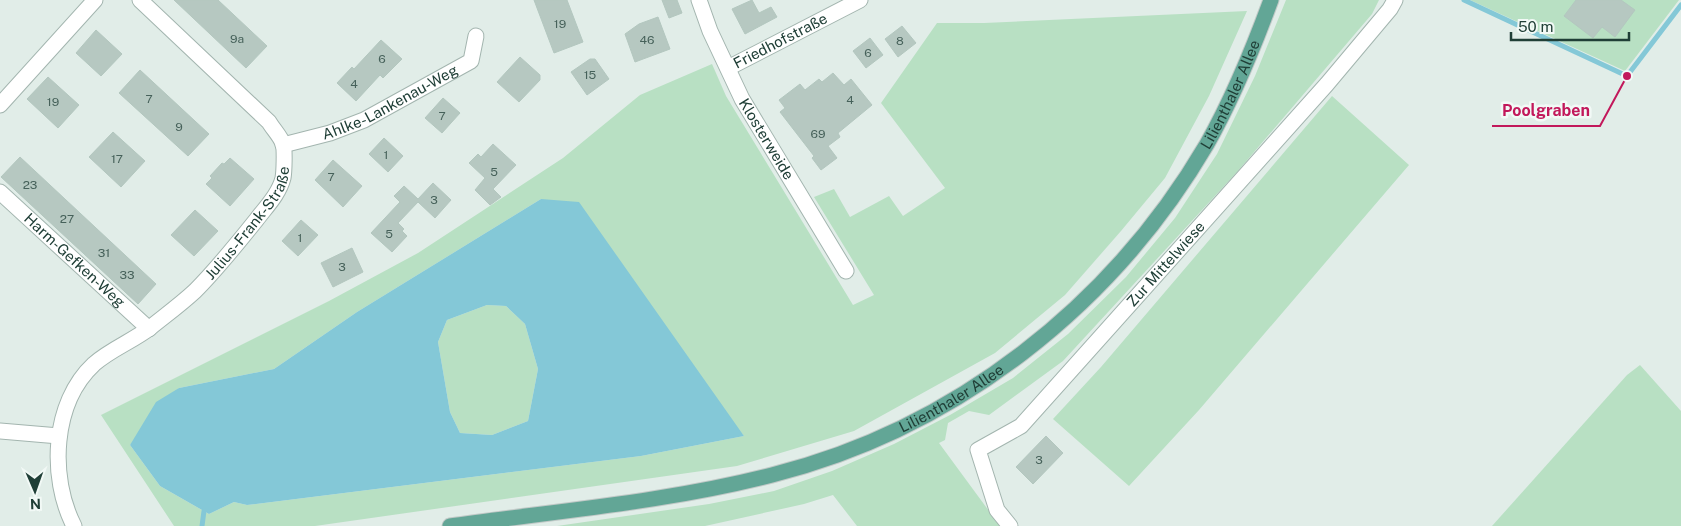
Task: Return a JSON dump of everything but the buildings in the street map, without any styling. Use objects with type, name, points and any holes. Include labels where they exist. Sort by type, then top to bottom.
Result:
[{"type":"main road","name":"Lilienthaler Allee","points":[[450,526],[691,492],[772,475],[846,452],[884,436],[925,416],[965,393],[1022,354],[1072,312],[1119,265],[1154,223],[1182,183],[1218,122],[1247,62],[1271,0]]},
{"type":"street","points":[[0,105],[95,0]]},
{"type":"street","name":"Julius-Frank-Straße","points":[[69,522],[60,469],[59,436],[67,405],[80,381],[102,357],[149,329],[195,290],[241,239],[274,198],[283,178],[283,145],[269,122],[140,0]]},
{"type":"street","name":"Klosterweide","points":[[699,0],[710,30],[742,99],[846,271]]},
{"type":"street","name":"Friedhofstraße","points":[[728,68],[860,0]]},
{"type":"street","name":"Zur Mittelwiese","points":[[1010,526],[997,510],[978,450],[1021,426],[1327,84],[1390,10],[1395,0]]},
{"type":"street","name":"Ahlke-Lankenau-Weg","points":[[283,145],[330,133],[364,120],[472,61],[476,36]]},
{"type":"street","name":"Harm-Gefken-Weg","points":[[0,192],[149,329]]},
{"type":"street","points":[[0,431],[59,436]]},
{"type":"green space","points":[[1286,0],[1379,0],[1372,14],[1237,172],[1063,361],[989,415],[969,411],[948,423],[945,440],[939,443],[1000,526],[857,526],[833,495],[804,504],[705,526],[557,526],[709,504],[774,491],[832,471],[894,444],[950,415],[1013,378],[1068,334],[1126,277],[1175,218],[1217,154],[1255,76]]},
{"type":"green space","points":[[1470,0],[1679,0],[1625,71]]},
{"type":"green space","points":[[1247,11],[1209,96],[1165,178],[1065,295],[995,353],[854,431],[737,466],[315,526],[174,526],[101,415],[329,301],[418,253],[563,158],[640,95],[712,64],[726,96],[853,305],[874,295],[814,197],[834,189],[850,217],[889,196],[903,216],[945,188],[881,103],[937,23],[984,23]],"holes":[[[541,199],[744,436],[641,456],[247,505],[234,502],[209,514],[160,486],[130,445],[179,388],[274,369],[357,312]]]},
{"type":"green space","points":[[1332,96],[1409,165],[1199,410],[1129,486],[1053,419],[1101,367]]},
{"type":"green space","points":[[487,305],[506,306],[525,324],[538,369],[528,421],[492,435],[460,433],[450,412],[438,342],[447,320]]},
{"type":"green space","points":[[1640,365],[1681,411],[1681,526],[1492,526],[1627,375]]},
{"type":"water","points":[[541,199],[579,202],[744,436],[641,456],[247,505],[234,502],[209,514],[160,486],[130,445],[156,402],[179,388],[274,369],[357,312]],"holes":[[[487,305],[506,306],[525,324],[538,369],[528,421],[492,435],[460,433],[450,412],[438,342],[447,320]]]},
{"type":"waterway","points":[[1464,0],[1627,76],[1681,5]]},
{"type":"waterway","points":[[202,526],[204,511]]},
{"type":"place","name":"Poolgraben","points":[[1627,76]]}]
